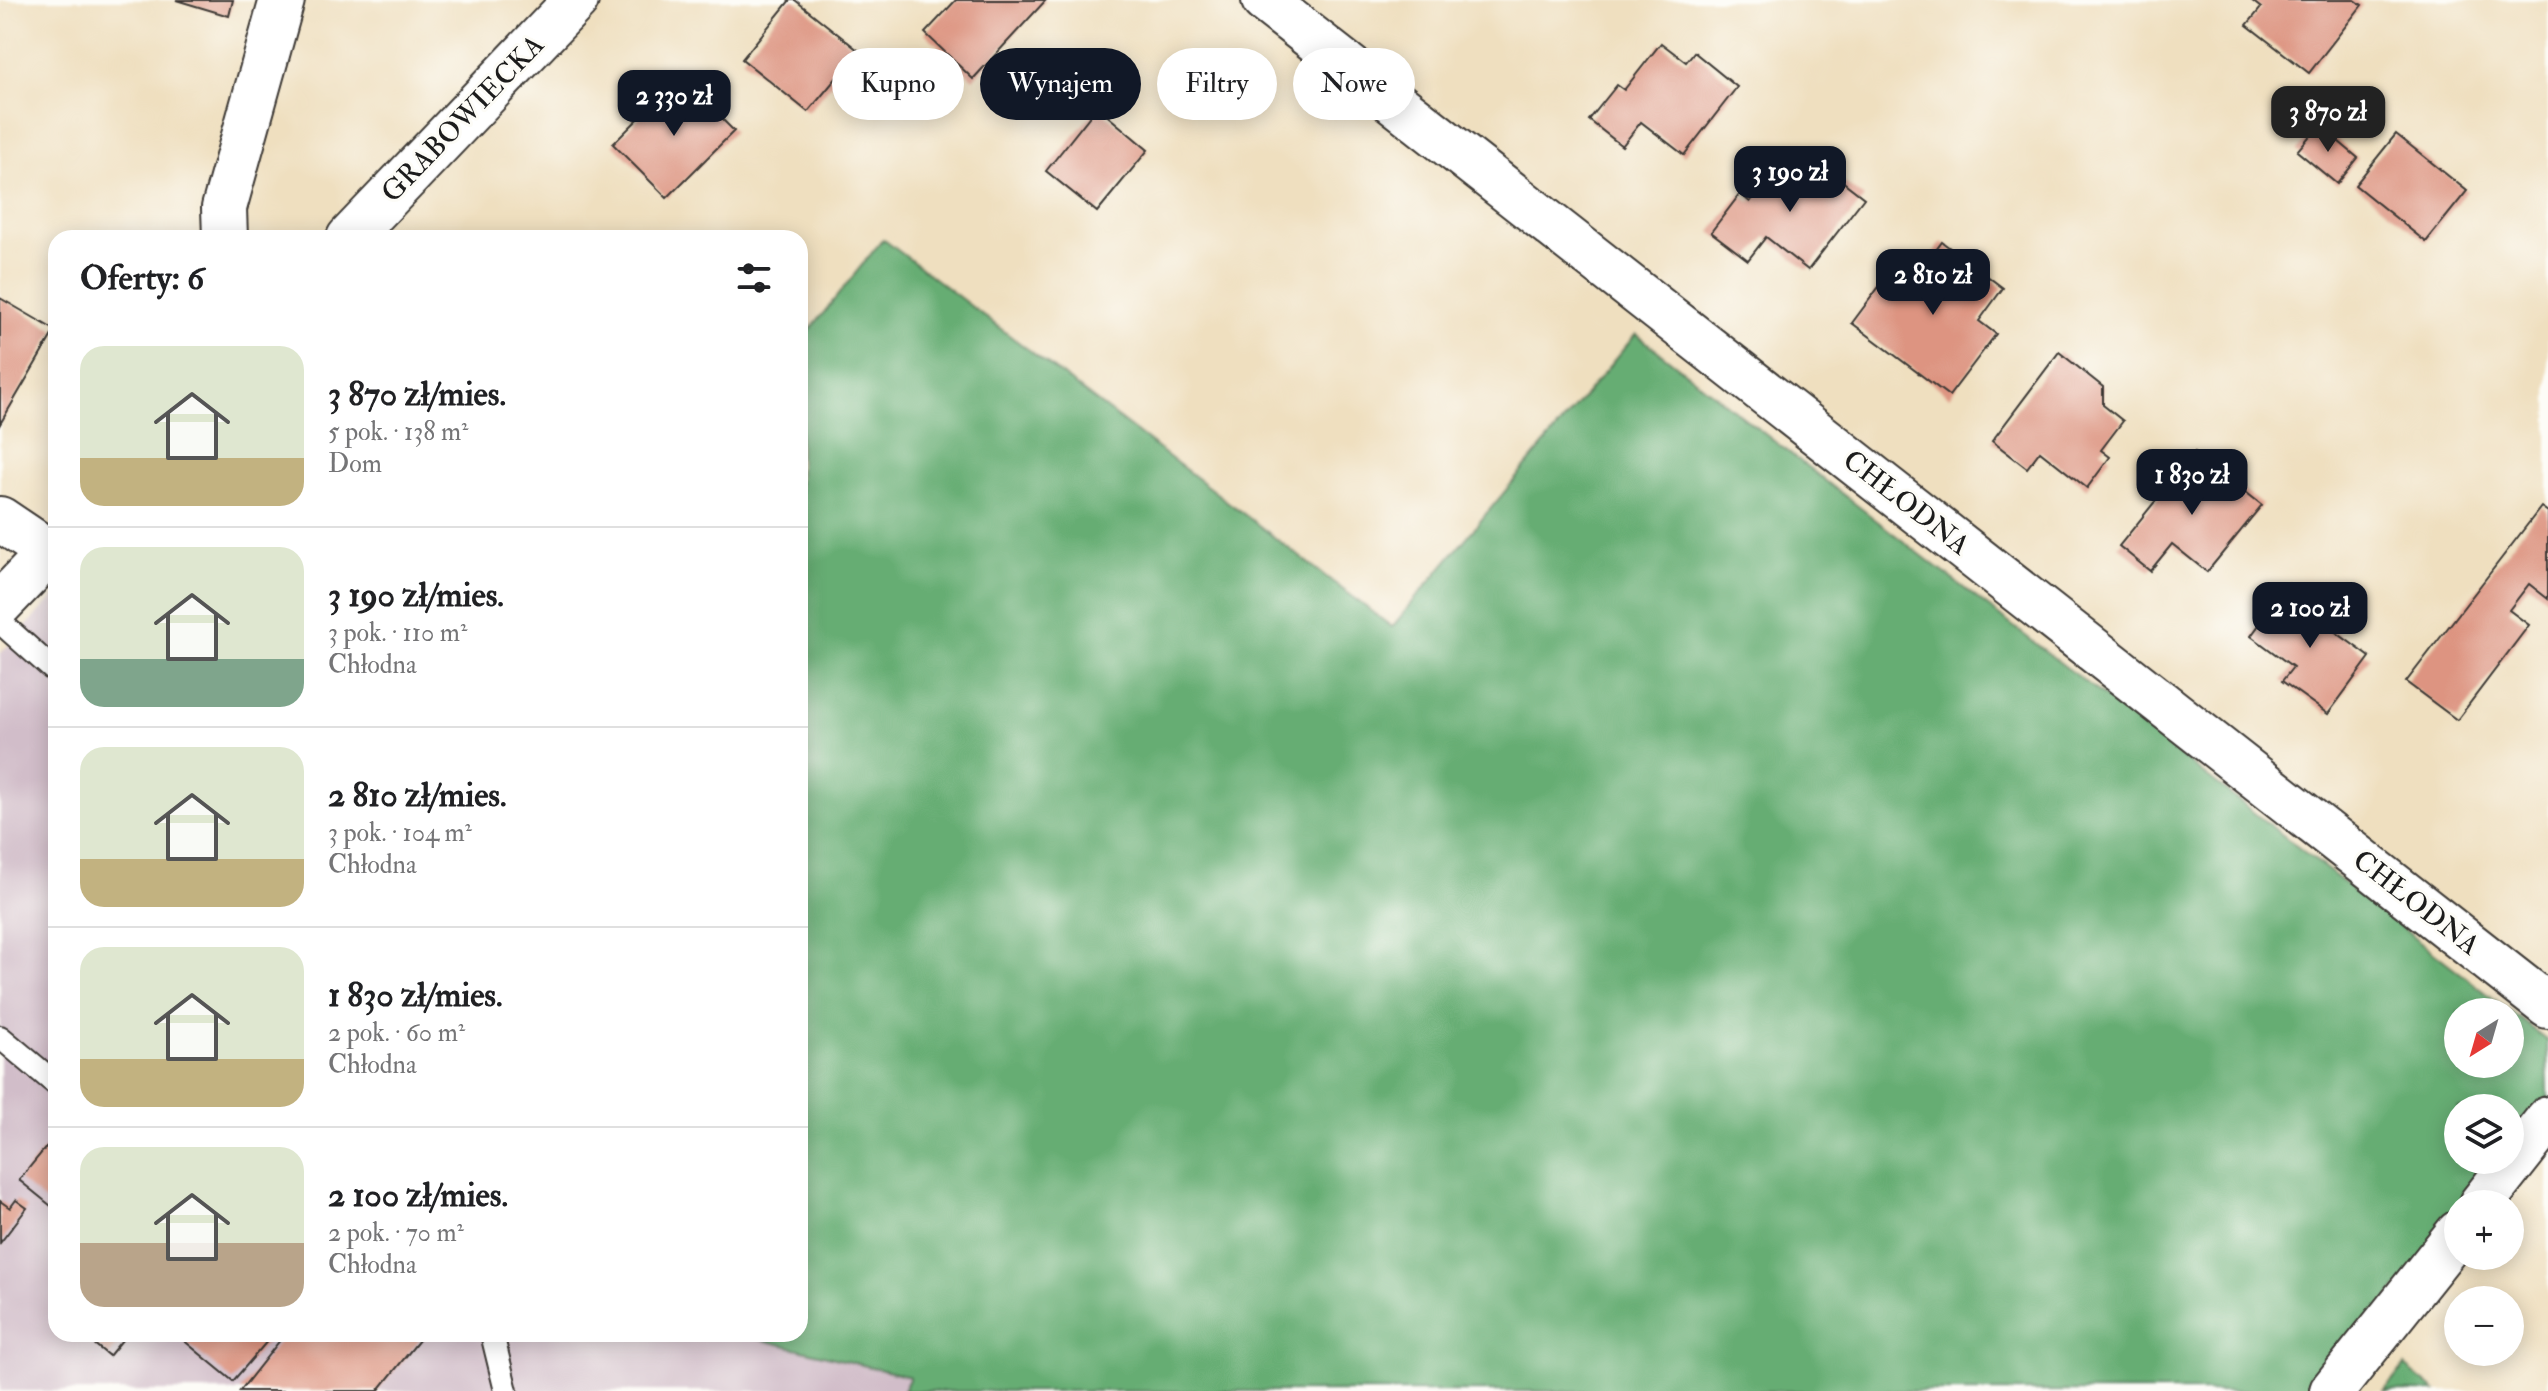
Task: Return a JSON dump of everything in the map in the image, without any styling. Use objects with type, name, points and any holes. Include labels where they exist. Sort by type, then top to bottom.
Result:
[{"type":"street","points":[[225,230],[224,208],[282,0]]},
{"type":"street","name":"GRABOWIECKA","points":[[357,230],[576,0]]},
{"type":"street","name":"CHŁODNA","points":[[1264,0],[2548,1006]]},
{"type":"street","points":[[0,519],[48,546]]},
{"type":"street","points":[[0,604],[48,554]]},
{"type":"street","points":[[2492,1190],[2548,1119]]},
{"type":"street","points":[[2332,1391],[2444,1251]]},
{"type":"lane","points":[[0,622],[48,665]]},
{"type":"lane","points":[[0,1037],[48,1077]]},
{"type":"lane","points":[[494,1342],[506,1391]]},
{"type":"shaded area","points":[[48,603],[48,1342],[771,1342],[911,1377],[903,1391],[0,1391],[0,654]]},
{"type":"green space","points":[[883,239],[1392,627],[1636,334],[2493,998],[2444,998],[2444,1078],[2524,1078],[2524,1022],[2547,1040],[2548,1104],[2524,1134],[2524,1094],[2444,1094],[2444,1174],[2491,1174],[2477,1190],[2444,1190],[2444,1231],[2313,1391],[903,1391],[910,1377],[771,1342],[808,1342],[808,332]]},
{"type":"green space","points":[[2405,1366],[2436,1391],[2384,1391]]},
{"type":"building","points":[[176,0],[233,0],[229,16]]},
{"type":"building","points":[[790,0],[795,0],[855,48],[832,48],[832,83],[808,112],[742,59]]},
{"type":"building","points":[[956,0],[1046,0],[1002,48],[980,48],[980,71],[973,79],[964,70],[964,48],[941,48],[925,33]]},
{"type":"building","points":[[2251,0],[2355,0],[2362,5],[2309,73],[2247,25],[2261,8]]},
{"type":"building","points":[[1661,43],[1686,62],[1694,52],[1737,87],[1684,155],[1641,122],[1622,146],[1589,120],[1617,85],[1624,90]]},
{"type":"building","points":[[680,77],[734,131],[667,198],[613,144]]},
{"type":"building","points":[[1087,120],[1112,120],[1148,150],[1097,212],[1046,171]]},
{"type":"building","points":[[2319,125],[2358,158],[2337,184],[2297,151]]},
{"type":"building","points":[[2396,134],[2467,191],[2426,242],[2355,185]]},
{"type":"building","points":[[1786,156],[1811,176],[1820,164],[1864,198],[1808,270],[1766,237],[1748,260],[1711,232],[1740,194],[1750,202]]},
{"type":"building","points":[[1942,242],[2003,288],[1979,321],[1996,334],[1949,396],[1852,323],[1899,260],[1918,274]]},
{"type":"building","points":[[0,298],[48,326],[48,342],[0,424]]},
{"type":"building","points":[[2059,352],[2103,387],[2103,405],[2123,421],[2101,450],[2110,457],[2087,488],[2040,451],[2027,468],[1992,441]]},
{"type":"building","points":[[2195,452],[2262,505],[2207,572],[2172,544],[2150,571],[2119,546]]},
{"type":"building","points":[[2541,507],[2548,512],[2548,599],[2529,584],[2509,610],[2529,625],[2457,720],[2406,682]]},
{"type":"building","points":[[2289,584],[2322,608],[2315,617],[2370,657],[2328,714],[2282,681],[2293,667],[2251,636]]},
{"type":"building","points":[[48,1145],[48,1204],[19,1180]]},
{"type":"building","points":[[16,1200],[27,1208],[0,1243],[0,1201],[10,1208]]},
{"type":"building","points":[[92,1342],[120,1342],[109,1356]]},
{"type":"building","points":[[186,1342],[266,1342],[233,1381]]},
{"type":"building","points":[[279,1342],[418,1342],[378,1391],[240,1391]]}]
